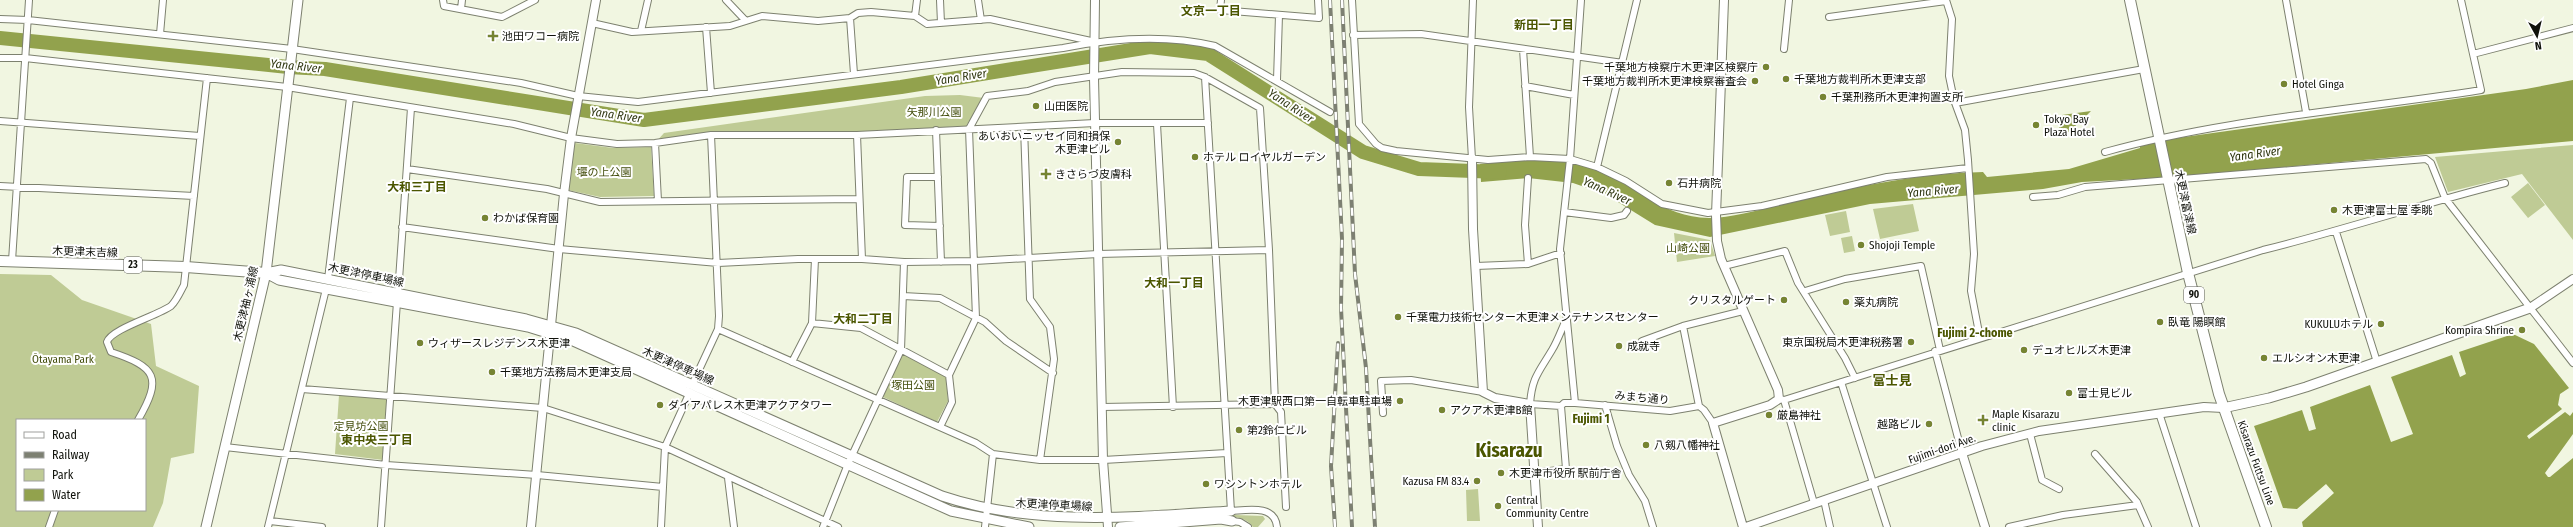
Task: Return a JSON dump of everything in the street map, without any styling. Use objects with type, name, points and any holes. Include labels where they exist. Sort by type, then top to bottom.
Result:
[{"type":"main road","points":[[292,51],[298,0]]},
{"type":"main road","name":"木更津富津線","points":[[2130,0],[2158,138],[2188,273],[2223,408]]},
{"type":"main road","name":"木更津袖ヶ浦線","points":[[206,527],[266,273],[292,51]]},
{"type":"main road","name":"木更津末吉線","points":[[0,260],[186,267],[266,273]]},
{"type":"main road","name":"木更津停車場線","points":[[266,273],[281,270],[328,279],[397,298]]},
{"type":"main road","name":"木更津停車場線","points":[[266,273],[279,280],[326,289],[397,298],[526,319],[551,330],[576,333],[691,389],[850,460],[942,496],[986,519],[1029,527]]},
{"type":"main road","points":[[2223,408],[2269,398],[2530,308]]},
{"type":"main road","name":"Kisarazu Futtsu Line","points":[[2223,408],[2266,527]]},
{"type":"main road","name":"木更津停車場線","points":[[986,519],[1023,518],[1107,523],[1231,511]]},
{"type":"main road","points":[[1120,527],[1221,519],[1232,521]]},
{"type":"street","points":[[12,261],[29,0]]},
{"type":"street","points":[[160,34],[163,0]]},
{"type":"street","points":[[443,0],[444,6],[502,17],[534,0]]},
{"type":"street","points":[[461,9],[462,0]]},
{"type":"street","points":[[531,527],[564,194],[571,138],[596,0]]},
{"type":"street","points":[[641,31],[648,0]]},
{"type":"street","points":[[726,0],[745,20]]},
{"type":"street","points":[[915,16],[917,0]]},
{"type":"street","points":[[940,0],[941,23]]},
{"type":"street","points":[[978,0],[981,20]]},
{"type":"street","points":[[1095,0],[1094,78],[1098,254],[1103,460],[1107,523]]},
{"type":"street","points":[[1221,0],[1220,10],[1319,18],[1318,0]]},
{"type":"street","points":[[1352,0],[1353,35],[1360,124],[1376,144],[1382,148],[1396,151],[1472,159],[1530,157],[1570,159],[1597,167],[1626,181],[1662,204],[1673,208],[1716,214],[1762,206],[1871,180],[1968,170]]},
{"type":"street","points":[[1473,0],[1469,107],[1483,392]]},
{"type":"street","points":[[1575,403],[1566,321],[1561,253],[1565,191],[1570,159],[1581,0]]},
{"type":"street","points":[[1597,167],[1637,0]]},
{"type":"street","points":[[1724,0],[1716,214],[1717,241],[1724,266],[1782,400],[1814,503]]},
{"type":"street","points":[[1784,49],[1789,0]]},
{"type":"street","points":[[1829,17],[1946,0],[1952,19],[1949,76],[1955,103],[1965,130],[1974,254],[1971,291],[1980,338]]},
{"type":"street","points":[[2286,0],[2306,112]]},
{"type":"street","points":[[2104,152],[2158,138],[2306,112],[2423,99],[2481,90],[2460,0]]},
{"type":"street","points":[[592,23],[632,32],[730,26],[745,20],[762,16],[818,21],[850,18],[858,13],[871,12],[915,16],[927,24],[981,20],[1013,23],[1094,42]]},
{"type":"street","points":[[1277,80],[1279,15]]},
{"type":"street","points":[[850,18],[854,74]]},
{"type":"street","points":[[0,19],[160,34],[292,51],[521,83],[578,96],[638,102],[1063,48],[1116,39],[1194,41],[1214,46],[1277,80],[1330,112]]},
{"type":"street","points":[[706,27],[711,93]]},
{"type":"street","points":[[2472,54],[2573,28]]},
{"type":"street","points":[[1353,35],[1421,34],[1472,43],[1623,63]]},
{"type":"street","points":[[1523,49],[1530,157]]},
{"type":"street","points":[[0,58],[26,57],[206,78],[288,85],[350,98],[514,124],[571,138],[617,144],[655,143],[711,135],[857,135],[1095,123],[1208,124]]},
{"type":"street","points":[[1955,103],[2144,69]]},
{"type":"street","points":[[940,427],[952,402],[949,375],[976,318],[969,129],[987,96],[1028,91],[1055,82],[1094,78],[1136,71],[1194,73],[1205,76],[1260,108],[1269,250],[1275,404],[1281,412],[1286,507]]},
{"type":"street","points":[[1205,76],[1231,511],[1260,510],[1270,513],[1277,522],[1277,527]]},
{"type":"street","points":[[139,419],[150,398],[150,374],[147,367],[138,361],[111,352],[108,346],[108,338],[171,305],[184,285],[206,78]]},
{"type":"street","points":[[1526,86],[1574,95]]},
{"type":"street","points":[[328,279],[350,98]]},
{"type":"street","points":[[381,527],[411,108]]},
{"type":"street","points":[[0,121],[200,136]]},
{"type":"street","points":[[1157,124],[1163,252],[1173,407]]},
{"type":"street","points":[[1024,127],[1030,299],[1050,327],[1053,373],[1040,460]]},
{"type":"street","points":[[936,130],[941,262]]},
{"type":"street","points":[[661,527],[665,447],[718,329],[718,263],[711,135]]},
{"type":"street","points":[[857,135],[862,259]]},
{"type":"street","points":[[655,143],[658,201]]},
{"type":"street","points":[[2033,197],[2058,194],[2085,187],[2168,182],[2426,159],[2431,163],[2444,198],[2573,363]]},
{"type":"street","points":[[406,169],[547,189],[600,202],[714,199],[859,199]]},
{"type":"street","points":[[938,177],[907,177],[905,225],[940,226]]},
{"type":"street","points":[[1528,178],[1525,225],[1528,264]]},
{"type":"street","points":[[1713,423],[2262,250],[2336,232],[2444,198],[2505,183]]},
{"type":"street","points":[[0,186],[194,196]]},
{"type":"street","points":[[1564,212],[1611,218],[1624,215],[1627,211]]},
{"type":"street","points":[[402,227],[559,250],[718,263],[815,259],[941,262],[1098,254],[1269,250]]},
{"type":"street","points":[[2336,232],[2377,362]]},
{"type":"street","points":[[1724,266],[1785,251],[1798,283],[1805,291],[1855,378]]},
{"type":"street","points":[[1476,266],[1528,264],[1561,253]]},
{"type":"street","points":[[792,362],[812,323],[815,259]]},
{"type":"street","points":[[824,524],[850,460],[901,350],[904,262]]},
{"type":"street","points":[[1805,291],[1846,279],[1921,266],[1938,351],[1962,453],[1985,527]]},
{"type":"street","points":[[2530,308],[2573,279]]},
{"type":"street","points":[[2530,308],[2573,284]]},
{"type":"street","points":[[322,527],[269,524],[326,289]]},
{"type":"street","points":[[903,296],[940,298],[985,322],[1006,341],[1053,373]]},
{"type":"street","points":[[1642,341],[1683,326],[1743,311]]},
{"type":"street","points":[[1538,527],[1530,404],[1534,376],[1552,351],[1566,321]]},
{"type":"street","points":[[812,323],[861,328],[949,375]]},
{"type":"street","points":[[1683,326],[1699,406],[1704,410],[1713,423],[1744,527]]},
{"type":"street","points":[[718,329],[940,427],[993,454],[1040,460],[1103,460],[1227,453]]},
{"type":"street","points":[[1383,413],[1382,381],[1411,380],[1483,392],[1495,398],[1530,404]]},
{"type":"street","points":[[1842,382],[1887,527]]},
{"type":"street","points":[[302,389],[543,408],[665,447],[824,524],[838,527]]},
{"type":"street","name":"みまち通り","points":[[1530,404],[1561,406],[1564,403],[1575,403],[1670,411],[1699,406]]},
{"type":"street","points":[[1102,406],[1173,407],[1275,404]]},
{"type":"street","points":[[1605,405],[1617,446],[1630,475],[1645,501],[1653,527]]},
{"type":"street","points":[[1534,473],[1566,469],[1561,406]]},
{"type":"street","name":"Fujimi-dori Ave.","points":[[1744,527],[1962,453],[2030,434],[2089,422],[2204,406],[2223,408]]},
{"type":"street","points":[[2159,413],[2196,527]]},
{"type":"street","points":[[2030,434],[2042,480],[2059,489]]},
{"type":"street","points":[[225,447],[386,465],[537,475],[663,487]]},
{"type":"street","points":[[986,519],[993,454]]},
{"type":"street","points":[[2095,454],[2138,505],[2148,527]]},
{"type":"street","points":[[728,478],[734,527]]},
{"type":"street","points":[[1824,500],[1830,527]]},
{"type":"street","points":[[2009,527],[2063,515],[2138,505]]},
{"type":"street","points":[[49,527],[55,511]]},
{"type":"street","points":[[1232,521],[1240,522],[1248,527]]},
{"type":"green space","name":"矢那川公園","points":[[960,95],[984,98],[966,126],[856,132],[710,133],[656,142],[664,133],[925,96]]},
{"type":"green space","name":"堰の上公園","points":[[575,143],[613,148],[651,147],[654,196],[600,197],[568,190]]},
{"type":"green space","points":[[2573,145],[2573,240],[2522,174],[2448,192],[2435,157]]},
{"type":"green space","points":[[2528,183],[2545,205],[2528,218],[2511,197]]},
{"type":"green space","points":[[1913,204],[1919,231],[1880,239],[1873,209]]},
{"type":"green space","points":[[1846,211],[1850,232],[1830,236],[1825,215]]},
{"type":"green space","name":"山崎公園","points":[[1674,233],[1710,240],[1715,256],[1677,262]]},
{"type":"green space","points":[[1852,236],[1855,251],[1844,253],[1841,238]]},
{"type":"green space","name":"Ōtayama Park","points":[[0,274],[51,275],[82,300],[151,324],[156,366],[199,386],[194,453],[171,458],[163,503],[153,527],[0,527]]},
{"type":"green space","name":"塚田公園","points":[[902,353],[946,377],[948,401],[937,422],[883,397]]},
{"type":"green space","name":"定見坊公園","points":[[339,395],[388,397],[383,460],[335,454]]},
{"type":"green space","points":[[1478,489],[1480,521],[1467,521],[1466,490]]},
{"type":"green space","points":[[1235,515],[1263,516],[1265,519],[1258,527],[1253,527],[1248,522],[1235,517],[1227,516],[1197,518]]},
{"type":"water","points":[[2573,80],[2573,141],[2177,177],[2082,182],[2043,189],[1870,204],[1710,237],[1655,225],[1605,194],[1573,183],[1528,178],[1481,182],[1480,164],[1552,160],[1594,169],[1677,212],[1709,218],[1731,216],[1798,200],[1890,181],[1960,173],[1983,172],[1987,177],[2069,169],[2140,148],[2140,146],[2170,139],[2526,89]]},
{"type":"water","points":[[2091,111],[2086,116],[2085,124],[2076,124],[2075,129],[2064,134],[2059,132],[2059,126],[2065,120],[2062,115]]},
{"type":"water","points":[[2513,334],[2534,344],[2569,388],[2560,394],[2558,405],[2562,409],[2527,436],[2529,439],[2565,412],[2570,416],[2573,412],[2573,434],[2545,473],[2548,477],[2550,477],[2573,458],[2573,527],[2303,527],[2302,522],[2334,493],[2326,484],[2297,509],[2283,508],[2254,426],[2302,410],[2309,431],[2316,429],[2310,407],[2370,385],[2391,442],[2413,434],[2391,377],[2452,355],[2460,377],[2466,374],[2459,352]]},
{"type":"waterway","name":"Yana River","points":[[0,38],[288,67],[325,69],[644,120],[901,87],[1150,47],[1208,54],[1363,152],[1419,169],[1500,172]]},
{"type":"railway","points":[[1330,0],[1342,239],[1341,308],[1352,527]]},
{"type":"railway","points":[[1342,0],[1355,274],[1366,368],[1375,527]]},
{"type":"railway","points":[[1335,527],[1331,466],[1338,343]]},
{"type":"place","name":"池田ワコー病院","points":[[493,36]]},
{"type":"place","name":"千葉地方検察庁木更津区検察庁","points":[[1766,67]]},
{"type":"place","name":"千葉地方裁判所木更津支部","points":[[1786,79]]},
{"type":"place","name":"千葉地方裁判所木更津検察審査会","points":[[1755,81]]},
{"type":"place","name":"Hotel Ginga","points":[[2284,84]]},
{"type":"place","name":"千葉刑務所木更津拘置支所","points":[[1823,97]]},
{"type":"place","name":"山田医院","points":[[1036,106]]},
{"type":"place","name":"Tokyo Bay Plaza Hotel","points":[[2036,125]]},
{"type":"place","name":"あいおいニッセイ同和損保 木更津ビル","points":[[1118,142]]},
{"type":"place","name":"ホテル ロイヤルガーデン","points":[[1195,157]]},
{"type":"place","name":"きさらづ皮膚科","points":[[1046,174]]},
{"type":"place","name":"石井病院","points":[[1669,183]]},
{"type":"place","name":"木更津富士屋 季眺","points":[[2334,210]]},
{"type":"place","name":"わかば保育園","points":[[485,218]]},
{"type":"place","name":"Shojoji Temple","points":[[1861,245]]},
{"type":"place","name":"クリスタルゲート","points":[[1784,300]]},
{"type":"place","name":"薬丸病院","points":[[1846,302]]},
{"type":"place","name":"千葉電力技術センター木更津メンテナンスセンター","points":[[1398,317]]},
{"type":"place","name":"臥竜 陽瞑館","points":[[2160,322]]},
{"type":"place","name":"KUKULUホテル","points":[[2381,324]]},
{"type":"place","name":"Kompira Shrine","points":[[2522,330]]},
{"type":"place","name":"東京国税局木更津税務署","points":[[1911,342]]},
{"type":"place","name":"ウィザースレジデンス木更津","points":[[420,343]]},
{"type":"place","name":"成就寺","points":[[1619,346]]},
{"type":"place","name":"デュオヒルズ木更津","points":[[2024,350]]},
{"type":"place","name":"エルシオン木更津","points":[[2264,358]]},
{"type":"place","name":"千葉地方法務局木更津支局","points":[[492,372]]},
{"type":"place","name":"富士見ビル","points":[[2069,393]]},
{"type":"place","name":"木更津駅西口第一自転車駐車場","points":[[1400,401]]},
{"type":"place","name":"ダイアパレス木更津アクアタワー","points":[[660,405]]},
{"type":"place","name":"アクア木更津B館","points":[[1442,410]]},
{"type":"place","name":"厳島神社","points":[[1769,415]]},
{"type":"place","name":"Maple Kisarazu clinic","points":[[1983,420]]},
{"type":"place","name":"越路ビル","points":[[1929,424]]},
{"type":"place","name":"第2鈴仁ビル","points":[[1239,430]]},
{"type":"place","name":"八剱八幡神社","points":[[1646,445]]},
{"type":"place","name":"木更津市役所 駅前庁舎","points":[[1501,473]]},
{"type":"place","name":"Kazusa FM 83.4","points":[[1477,481]]},
{"type":"place","name":"ワシントンホテル","points":[[1206,484]]},
{"type":"place","name":"Central Community Centre","points":[[1498,506]]},
{"type":"district","name":"文京一丁目","points":[[1211,11]]},
{"type":"district","name":"新田一丁目","points":[[1544,25]]},
{"type":"district","name":"大和三丁目","points":[[417,187]]},
{"type":"district","name":"大和一丁目","points":[[1174,283]]},
{"type":"district","name":"大和二丁目","points":[[863,319]]},
{"type":"district","name":"Fujimi 2-chome","points":[[1975,333]]},
{"type":"district","name":"富士見","points":[[1892,380]]},
{"type":"district","name":"Fujimi 1","points":[[1591,419]]},
{"type":"district","name":"東中央三丁目","points":[[377,440]]},
{"type":"district","name":"Kisarazu","points":[[1509,450]]}]
